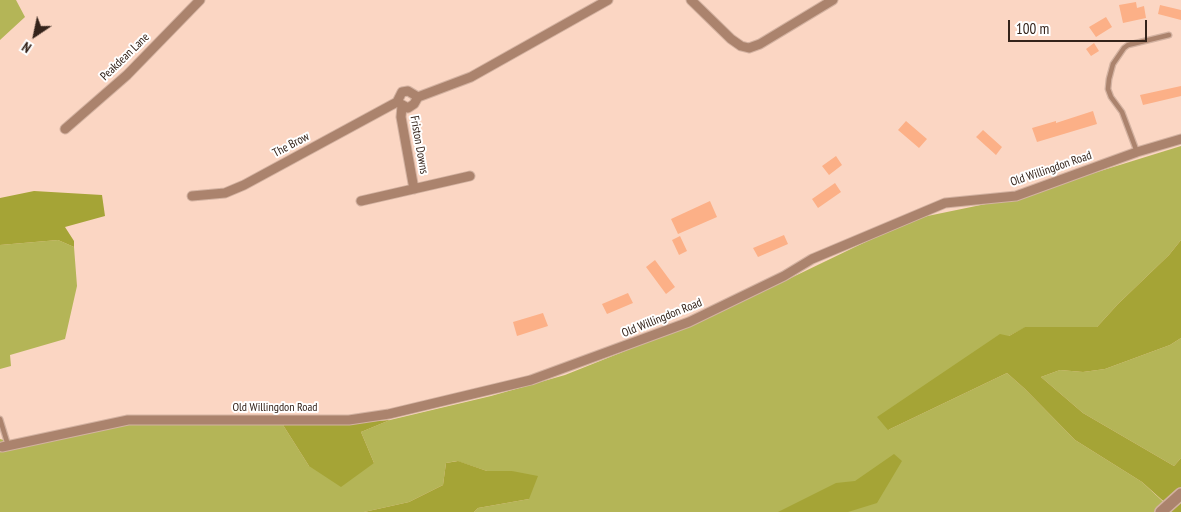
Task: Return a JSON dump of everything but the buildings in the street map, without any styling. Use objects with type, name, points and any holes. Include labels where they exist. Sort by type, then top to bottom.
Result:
[{"type":"street","name":"Peakdean Lane","points":[[65,129],[126,75],[200,0]]},
{"type":"street","name":"The Brow","points":[[399,104],[408,108],[414,104],[418,97],[471,77],[608,0]]},
{"type":"street","points":[[691,0],[731,39],[740,46],[750,48],[760,44],[833,0]]},
{"type":"street","name":"The Brow","points":[[192,196],[225,193],[244,185],[399,104],[402,92],[408,92],[418,97]]},
{"type":"street","name":"Friston Downs","points":[[399,104],[414,189]]},
{"type":"street","name":"Old Willingdon Road","points":[[5,446],[128,420],[349,420],[389,414],[531,380],[688,322],[784,276],[812,259],[918,213],[945,203],[1016,196],[1137,152],[1181,139]]},
{"type":"street","name":"Friston Downs","points":[[361,201],[470,176]]},
{"type":"street","points":[[1161,512],[1181,494]]},
{"type":"lane","points":[[1137,152],[1122,112],[1111,97],[1108,89],[1109,78],[1113,64],[1128,45],[1169,36]]},
{"type":"lane","points":[[0,419],[5,446]]},
{"type":"shaded area","points":[[0,0],[16,0],[25,17],[0,40]]},
{"type":"shaded area","points":[[1181,146],[1181,240],[1169,255],[1097,327],[1026,327],[1009,336],[888,430],[1007,373],[1075,440],[1142,482],[1171,509],[1163,512],[474,512],[478,508],[529,499],[512,471],[487,471],[457,461],[446,463],[443,485],[409,502],[364,512],[0,512],[0,439],[23,445],[127,425],[283,425],[309,466],[374,463],[361,432],[390,420],[491,396],[565,375],[710,317],[913,219],[1010,199]]},
{"type":"shaded area","points":[[34,191],[102,195],[105,216],[65,227],[74,241],[74,247],[58,240],[0,245],[0,198]]},
{"type":"shaded area","points":[[58,240],[74,247],[77,286],[65,339],[10,355],[11,366],[0,369],[0,245]]},
{"type":"shaded area","points":[[1181,240],[1181,338],[1170,345],[1105,369],[1083,372],[1060,370],[1041,377],[1083,413],[1174,466],[1181,458],[1181,512],[1165,512],[1171,508],[1142,482],[1075,440],[1007,373],[888,430],[877,417],[1000,334],[1009,336],[1025,327],[1097,327],[1169,255]]},
{"type":"shaded area","points":[[1181,338],[1181,458],[1174,466],[1083,413],[1041,377],[1060,370],[1083,372],[1105,369],[1170,345]]},
{"type":"shaded area","points":[[390,420],[361,432],[374,463],[341,487],[309,466],[283,425],[324,425]]},
{"type":"shaded area","points":[[894,454],[902,461],[877,503],[848,512],[778,512],[836,483],[855,481]]},
{"type":"shaded area","points":[[458,461],[487,471],[512,471],[538,476],[529,499],[478,508],[474,512],[364,512],[409,502],[443,485],[446,463]]}]
